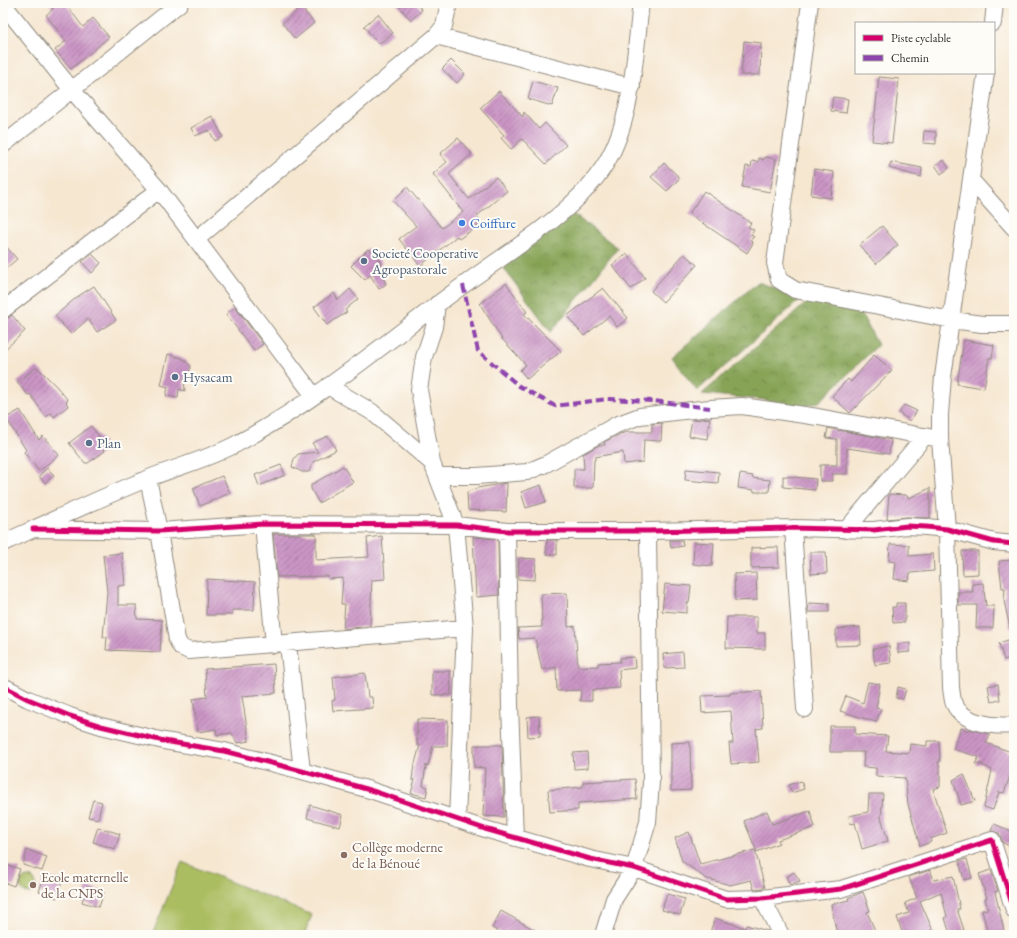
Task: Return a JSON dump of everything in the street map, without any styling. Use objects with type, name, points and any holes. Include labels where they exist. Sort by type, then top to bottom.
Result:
[{"type":"street","points":[[3,145],[180,3]]},
{"type":"street","points":[[197,239],[436,36],[444,26],[449,3]]},
{"type":"street","points":[[3,543],[148,479],[238,444],[314,396],[437,304],[555,219],[590,185],[606,163],[615,146],[632,88],[640,3]]},
{"type":"street","points":[[810,3],[775,263],[779,280],[795,290],[952,320],[982,324],[1014,324]]},
{"type":"street","points":[[993,22],[996,3]]},
{"type":"street","points":[[3,4],[72,90],[159,190],[314,396]]},
{"type":"street","points":[[436,36],[632,88]]},
{"type":"street","points":[[986,74],[952,320],[933,438],[947,529],[951,688],[953,702],[958,710],[967,717],[980,722],[998,726],[1014,725]]},
{"type":"street","points":[[971,180],[1014,228]]},
{"type":"street","points":[[3,310],[159,190]]},
{"type":"street","points":[[437,304],[434,327],[424,358],[419,390],[435,470],[456,525],[465,628],[458,820]]},
{"type":"street","points":[[328,386],[372,412],[435,470],[484,476],[527,472],[546,464],[616,425],[640,416],[710,408],[742,406],[818,417],[933,438]]},
{"type":"street","points":[[846,530],[933,438]]},
{"type":"street","points":[[148,479],[159,531],[177,640],[181,647],[189,651],[465,628]]},
{"type":"street","points":[[33,529],[159,531],[263,524],[456,525],[507,531],[648,531],[793,528],[874,530],[907,526],[947,529],[994,542],[1014,544]]},
{"type":"street","points":[[263,524],[302,771]]},
{"type":"street","points":[[793,528],[805,709]]},
{"type":"street","points":[[507,531],[510,705],[515,838]]},
{"type":"street","points":[[603,935],[614,899],[634,868],[648,822],[651,782],[648,531]]},
{"type":"street","points":[[3,686],[56,710],[101,726],[224,751],[302,771],[370,790],[515,838],[590,859],[634,868],[726,899],[762,898],[841,890],[992,840],[1014,910]]},
{"type":"street","points":[[762,898],[781,935]]},
{"type":"green space","points":[[573,214],[618,248],[551,332],[502,266]]},
{"type":"green space","points":[[758,282],[802,298],[697,391],[672,357]]},
{"type":"green space","points":[[812,298],[861,313],[878,345],[819,402],[787,411],[766,400],[702,394]]},
{"type":"green space","points":[[182,862],[312,915],[304,935],[152,935]]},
{"type":"green space","points":[[25,877],[31,877],[36,882],[34,891],[31,893],[25,893],[20,888],[20,882]]},
{"type":"building","points":[[49,3],[65,3],[83,27],[93,18],[109,37],[71,69],[55,50],[66,41],[46,15],[53,9]]},
{"type":"building","points":[[396,3],[416,3],[422,10],[411,20]]},
{"type":"building","points":[[301,7],[314,23],[295,39],[282,23]]},
{"type":"building","points":[[378,14],[393,33],[378,44],[364,26]]},
{"type":"building","points":[[744,41],[761,43],[760,75],[741,75]]},
{"type":"building","points":[[451,60],[465,74],[457,83],[442,69]]},
{"type":"building","points":[[879,77],[899,79],[892,143],[872,141]]},
{"type":"building","points":[[533,81],[558,88],[552,106],[528,99]]},
{"type":"building","points":[[499,91],[523,117],[524,112],[539,129],[545,123],[566,145],[546,164],[522,139],[511,149],[501,138],[504,135],[480,108]]},
{"type":"building","points":[[833,97],[848,99],[846,113],[831,111]]},
{"type":"building","points":[[212,116],[223,137],[215,141],[209,130],[195,136],[191,128]]},
{"type":"building","points":[[924,131],[936,132],[936,144],[923,143]]},
{"type":"building","points":[[458,138],[472,154],[449,174],[469,199],[496,177],[507,191],[477,216],[482,223],[459,239],[457,236],[420,266],[399,239],[416,226],[393,201],[407,187],[442,228],[463,212],[433,174],[447,162],[440,154]]},
{"type":"building","points":[[765,157],[776,159],[770,192],[742,187],[746,166],[751,167],[752,161],[758,162],[759,158],[763,160]]},
{"type":"building","points":[[944,160],[949,168],[941,174],[935,165]]},
{"type":"building","points":[[891,162],[922,168],[921,177],[889,168]]},
{"type":"building","points":[[664,163],[680,178],[667,191],[651,177]]},
{"type":"building","points":[[814,169],[834,172],[831,198],[811,195]]},
{"type":"building","points":[[704,191],[751,223],[748,227],[754,230],[751,235],[754,237],[750,240],[753,243],[747,253],[689,214]]},
{"type":"building","points":[[882,226],[898,245],[876,264],[859,245]]},
{"type":"building","points":[[3,243],[17,259],[3,271]]},
{"type":"building","points":[[368,249],[382,263],[378,267],[386,284],[379,289],[370,275],[365,280],[351,266]]},
{"type":"building","points":[[92,254],[101,263],[92,273],[82,262]]},
{"type":"building","points":[[627,254],[645,278],[631,289],[612,265]]},
{"type":"building","points":[[684,254],[697,265],[663,302],[651,291]]},
{"type":"building","points":[[506,283],[527,312],[524,314],[561,351],[527,379],[520,370],[526,365],[502,339],[480,304]]},
{"type":"building","points":[[94,286],[116,320],[97,332],[88,319],[71,334],[55,316],[77,297]]},
{"type":"building","points":[[603,288],[628,318],[617,327],[609,316],[584,336],[567,316]]},
{"type":"building","points":[[350,289],[358,299],[345,310],[347,312],[327,325],[314,307],[334,293],[338,300]]},
{"type":"building","points":[[235,307],[263,344],[254,351],[226,314]]},
{"type":"building","points":[[12,315],[25,331],[3,351],[3,322]]},
{"type":"building","points":[[964,340],[994,345],[992,358],[989,358],[984,388],[957,384]]},
{"type":"building","name":"Hysacam","points":[[168,354],[182,358],[191,366],[188,378],[184,378],[185,391],[179,389],[178,398],[166,396],[168,387],[161,385]]},
{"type":"building","points":[[874,355],[892,370],[850,413],[832,396],[848,379],[851,382]]},
{"type":"building","points":[[37,367],[68,400],[66,402],[68,406],[54,417],[51,413],[46,417],[30,394],[28,395],[17,382]]},
{"type":"building","points":[[904,405],[917,411],[910,421],[899,413]]},
{"type":"building","points":[[20,410],[39,440],[43,436],[59,455],[39,471],[24,452],[26,450],[6,418]]},
{"type":"building","points":[[710,418],[707,439],[689,436],[692,420]]},
{"type":"building","points":[[662,423],[661,441],[644,440],[643,462],[624,464],[623,452],[595,457],[593,488],[574,488],[574,469],[584,469],[583,454],[599,445],[605,445],[604,442],[620,434],[628,432],[652,432],[652,424]]},
{"type":"building","points":[[91,426],[105,444],[102,447],[105,451],[88,463],[85,463],[69,443]]},
{"type":"building","points":[[828,428],[891,440],[889,454],[847,448],[847,474],[832,474],[832,481],[820,481],[820,465],[837,465],[837,439],[826,438]]},
{"type":"building","points":[[328,436],[336,450],[313,462],[309,472],[302,472],[292,467],[294,459],[298,454],[318,452],[312,443]]},
{"type":"building","points":[[281,465],[285,475],[259,486],[255,475]]},
{"type":"building","points":[[343,466],[353,482],[319,503],[311,489],[311,485]]},
{"type":"building","points":[[47,468],[54,475],[45,483],[39,476]]},
{"type":"building","points":[[686,469],[719,472],[718,483],[685,480]]},
{"type":"building","points":[[740,474],[753,476],[752,478],[770,480],[769,492],[754,492],[754,490],[738,488]]},
{"type":"building","points":[[222,476],[230,493],[200,506],[193,488]]},
{"type":"building","points":[[783,476],[816,479],[815,490],[783,487]]},
{"type":"building","points":[[507,483],[506,512],[468,510],[467,492],[477,488]]},
{"type":"building","points":[[541,485],[546,502],[526,508],[521,492]]},
{"type":"building","points":[[930,488],[930,518],[907,517],[887,519],[889,494],[906,495],[909,498]]},
{"type":"building","points":[[273,534],[316,534],[316,560],[369,557],[367,538],[382,536],[385,579],[372,580],[370,626],[343,629],[345,604],[341,604],[343,578],[329,579],[328,576],[277,577]]},
{"type":"building","points":[[473,537],[498,539],[499,595],[476,597]]},
{"type":"building","points":[[547,540],[557,540],[557,555],[546,554]]},
{"type":"building","points":[[670,540],[682,540],[683,546],[671,548]]},
{"type":"building","points":[[694,542],[714,543],[712,566],[693,564]]},
{"type":"building","points":[[890,544],[909,545],[909,556],[933,554],[934,571],[910,573],[909,581],[894,579],[896,562],[889,561]]},
{"type":"building","points":[[778,547],[779,567],[751,568],[751,548]]},
{"type":"building","points":[[962,551],[978,551],[978,574],[963,575]]},
{"type":"building","points":[[810,552],[826,552],[827,573],[811,574]]},
{"type":"building","points":[[122,553],[125,585],[118,586],[118,605],[136,605],[137,619],[162,620],[160,652],[106,650],[107,637],[103,637],[107,592],[103,555]]},
{"type":"building","points":[[519,558],[536,559],[535,580],[518,579]]},
{"type":"building","points":[[1014,560],[1014,628],[1010,628],[1004,601],[1005,588],[1002,588],[999,561]]},
{"type":"building","points":[[756,573],[757,600],[735,601],[734,574]]},
{"type":"building","points":[[207,579],[255,582],[254,610],[232,610],[232,615],[206,615]]},
{"type":"building","points":[[983,583],[986,606],[994,606],[993,628],[976,628],[977,605],[958,605],[958,592],[973,592],[972,584]]},
{"type":"building","points":[[665,584],[691,586],[689,603],[687,603],[687,613],[662,611]]},
{"type":"building","points":[[567,593],[568,627],[575,626],[578,667],[598,666],[598,663],[620,662],[620,658],[634,657],[635,668],[619,670],[620,688],[592,690],[592,701],[580,701],[581,690],[557,691],[556,667],[542,670],[535,638],[519,639],[518,628],[542,627],[541,594]]},
{"type":"building","points":[[809,603],[829,604],[829,612],[808,612]]},
{"type":"building","points":[[896,603],[905,603],[905,622],[893,623],[892,607],[896,607]]},
{"type":"building","points":[[727,617],[757,617],[757,633],[765,633],[765,649],[726,648]]},
{"type":"building","points":[[860,627],[861,645],[836,646],[836,629]]},
{"type":"building","points":[[1014,638],[1014,657],[1004,660],[999,643]]},
{"type":"building","points":[[910,643],[910,652],[898,653],[898,644]]},
{"type":"building","points":[[889,646],[891,663],[875,665],[873,649]]},
{"type":"building","points":[[683,652],[684,667],[664,668],[663,654]]},
{"type":"building","points":[[274,664],[276,693],[242,696],[249,741],[237,743],[232,733],[217,735],[216,729],[198,732],[193,699],[207,697],[205,669]]},
{"type":"building","points":[[432,671],[450,671],[451,695],[432,695]]},
{"type":"building","points":[[365,673],[368,697],[372,697],[373,708],[333,711],[332,701],[335,700],[333,677]]},
{"type":"building","points":[[868,682],[880,684],[876,708],[881,709],[876,722],[840,711],[846,696],[863,703]]},
{"type":"building","points":[[998,684],[1000,700],[991,702],[988,686]]},
{"type":"building","points":[[898,687],[906,689],[903,699],[896,698]]},
{"type":"building","points":[[761,691],[763,728],[756,729],[759,762],[731,764],[729,743],[733,743],[731,711],[702,713],[701,696],[730,695],[730,693]]},
{"type":"building","points":[[539,716],[540,736],[528,737],[527,717]]},
{"type":"building","points":[[417,719],[448,720],[447,746],[433,746],[428,766],[426,765],[423,786],[428,787],[426,797],[411,793],[415,780],[412,780],[413,771],[420,745],[417,745]]},
{"type":"building","points":[[830,726],[855,726],[855,734],[888,736],[886,751],[909,753],[910,744],[927,746],[927,741],[939,741],[940,762],[938,762],[940,768],[940,787],[933,789],[947,833],[930,839],[931,842],[920,846],[908,804],[905,778],[876,776],[876,768],[863,767],[864,752],[830,752]]},
{"type":"building","points":[[961,728],[969,731],[970,729],[990,734],[986,743],[1014,753],[1014,778],[1010,776],[1004,793],[999,792],[993,810],[984,807],[992,770],[982,765],[983,764],[975,764],[979,757],[953,749]]},
{"type":"building","points":[[690,742],[691,790],[671,791],[671,743]]},
{"type":"building","points":[[474,745],[502,745],[504,817],[483,816],[485,768],[474,767]]},
{"type":"building","points":[[587,752],[588,768],[574,769],[573,753]]},
{"type":"building","points":[[964,774],[975,801],[961,805],[953,780]]},
{"type":"building","points":[[635,779],[637,799],[578,803],[578,810],[550,812],[548,790],[583,787],[583,782]]},
{"type":"building","points":[[801,781],[804,789],[792,793],[789,785]]},
{"type":"building","points":[[869,794],[883,794],[881,817],[888,841],[862,849],[855,823],[850,824],[849,816],[868,812]]},
{"type":"building","points":[[93,800],[102,802],[98,819],[88,817]]},
{"type":"building","points":[[310,805],[343,815],[340,827],[307,818]]},
{"type":"building","points":[[767,811],[772,824],[810,811],[815,827],[778,840],[779,843],[757,852],[744,821]]},
{"type":"building","points":[[994,824],[1014,832],[1014,848],[1003,843],[999,833],[991,831]]},
{"type":"building","points":[[98,827],[120,834],[115,849],[93,842]]},
{"type":"building","points":[[689,832],[700,864],[755,850],[765,888],[754,889],[751,880],[730,885],[705,878],[682,861],[675,838]]},
{"type":"building","points":[[27,850],[47,857],[42,871],[23,865]]},
{"type":"building","points":[[967,859],[972,878],[964,880],[959,861]]},
{"type":"building","points":[[3,864],[20,869],[14,886],[3,882]]},
{"type":"building","points":[[930,870],[934,880],[953,876],[960,909],[957,909],[964,930],[950,934],[945,918],[947,917],[941,892],[920,901],[935,935],[903,935],[897,917],[909,913],[905,903],[917,898],[909,877]]},
{"type":"building","points":[[991,870],[998,891],[995,892],[1005,935],[988,935],[982,910],[988,909],[985,899],[987,898],[979,874]]},
{"type":"building","points":[[794,872],[800,881],[790,885],[786,877]]},
{"type":"building","points":[[44,876],[62,881],[57,898],[39,892]]},
{"type":"building","points":[[87,886],[104,892],[99,907],[82,902]]},
{"type":"building","points":[[863,892],[870,911],[867,912],[877,935],[837,935],[831,904],[849,900],[848,898]]},
{"type":"building","points":[[667,894],[685,899],[680,915],[662,910]]},
{"type":"building","points":[[501,911],[544,935],[505,935],[492,928]]},
{"type":"building","points":[[715,918],[745,928],[746,925],[768,931],[770,935],[709,935]]},
{"type":"marked path","points":[[463,285],[478,351],[519,386],[555,406],[607,399],[654,401],[710,408]]},
{"type":"cycle path","points":[[33,529],[159,531],[263,524],[456,525],[507,531],[648,531],[793,528],[874,530],[907,526],[947,529],[994,542],[1014,544]]},
{"type":"cycle path","points":[[3,686],[28,699],[70,716],[101,726],[164,741],[224,751],[302,771],[370,790],[485,829],[590,859],[634,868],[726,899],[762,898],[841,889],[992,840],[1014,910]]},
{"type":"place","name":"Coiffure","points":[[462,223]]},
{"type":"place","name":"Societé Cooperative Agropastorale","points":[[364,261]]},
{"type":"place","name":"Hysacam","points":[[175,377]]},
{"type":"place","name":"Plan","points":[[89,443]]},
{"type":"place","name":"Collège moderne de la Bénoué","points":[[344,855]]},
{"type":"place","name":"Ecole maternelle de la CNPS","points":[[33,885]]}]
